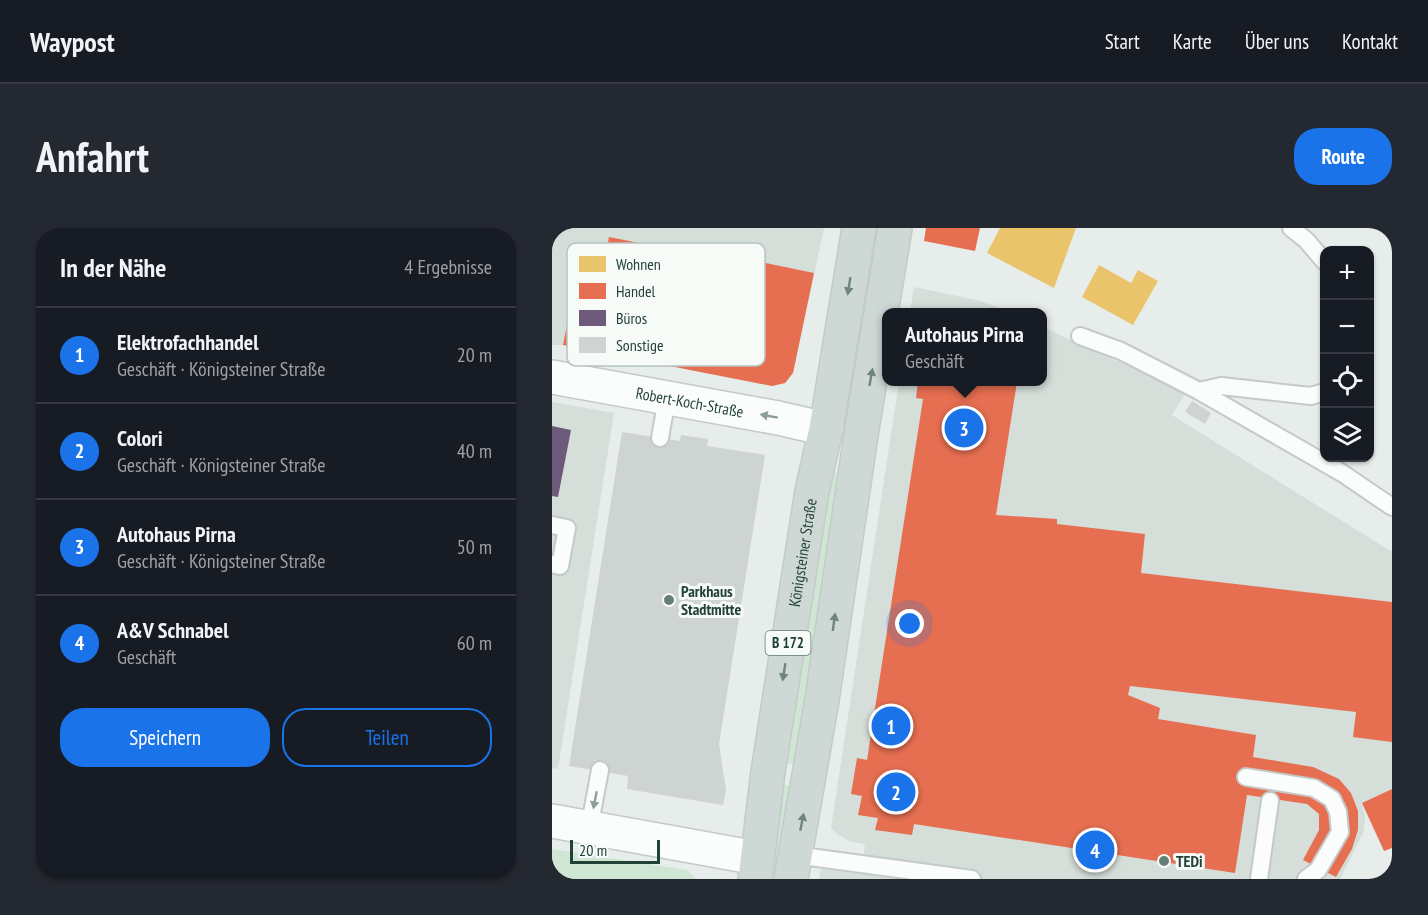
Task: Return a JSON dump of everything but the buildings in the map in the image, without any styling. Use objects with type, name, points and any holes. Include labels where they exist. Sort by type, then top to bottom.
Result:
[{"type":"main road","name":"Königsteiner Straße","points":[[756,868],[768,772],[812,491],[826,429],[859,228]]},
{"type":"main road","name":"B 172","points":[[793,867],[822,700],[861,435],[895,228]]},
{"type":"main road","points":[[826,429],[861,435]]},
{"type":"street","name":"Robert-Koch-Straße","points":[[552,377],[778,418],[826,429]]},
{"type":"street","points":[[552,821],[714,849],[756,868]]},
{"type":"lane","points":[[1291,228],[1306,240],[1320,256]]},
{"type":"lane","points":[[1080,336],[1121,351],[1199,391],[1342,472],[1392,507]]},
{"type":"lane","points":[[1199,391],[1221,386],[1311,396],[1320,394]]},
{"type":"lane","points":[[660,438],[667,398]]},
{"type":"lane","points":[[552,525],[567,528],[560,566],[552,564]]},
{"type":"lane","points":[[589,829],[600,770]]},
{"type":"lane","points":[[1246,777],[1314,788],[1332,799],[1338,812],[1340,832],[1318,870],[1306,879]]},
{"type":"lane","points":[[1259,879],[1270,801]]},
{"type":"lane","points":[[793,867],[972,879]]},
{"type":"shaded area","points":[[552,228],[824,228],[793,373],[785,383],[772,386],[670,366],[765,366],[765,243],[567,243],[567,346],[552,345]]},
{"type":"shaded area","points":[[914,287],[981,301],[999,308],[911,308]]},
{"type":"shaded area","points":[[1047,329],[1186,392],[1172,415],[1392,552],[1392,789],[1362,803],[1365,817],[1364,831],[1340,879],[819,879],[821,869],[861,874],[865,844],[852,842],[838,835],[831,828],[898,386],[1047,386]]},
{"type":"shaded area","points":[[552,402],[614,413],[558,769],[552,768]]},
{"type":"green space","points":[[833,472],[839,474],[795,764],[784,763],[830,477]]},
{"type":"green space","points":[[781,784],[791,786],[776,879],[767,879]]},
{"type":"green space","points":[[552,849],[687,870],[696,879],[552,879]]},
{"type":"place","name":"Autohaus Pirna","points":[[964,428]]},
{"type":"place","name":"Parkhaus Stadtmitte","points":[[669,600]]},
{"type":"place","name":"Elektrofachhandel","points":[[891,726]]},
{"type":"place","name":"Colori","points":[[896,792]]},
{"type":"place","name":"A&V Schnabel","points":[[1095,850]]},
{"type":"place","name":"TEDi","points":[[1164,861]]}]
